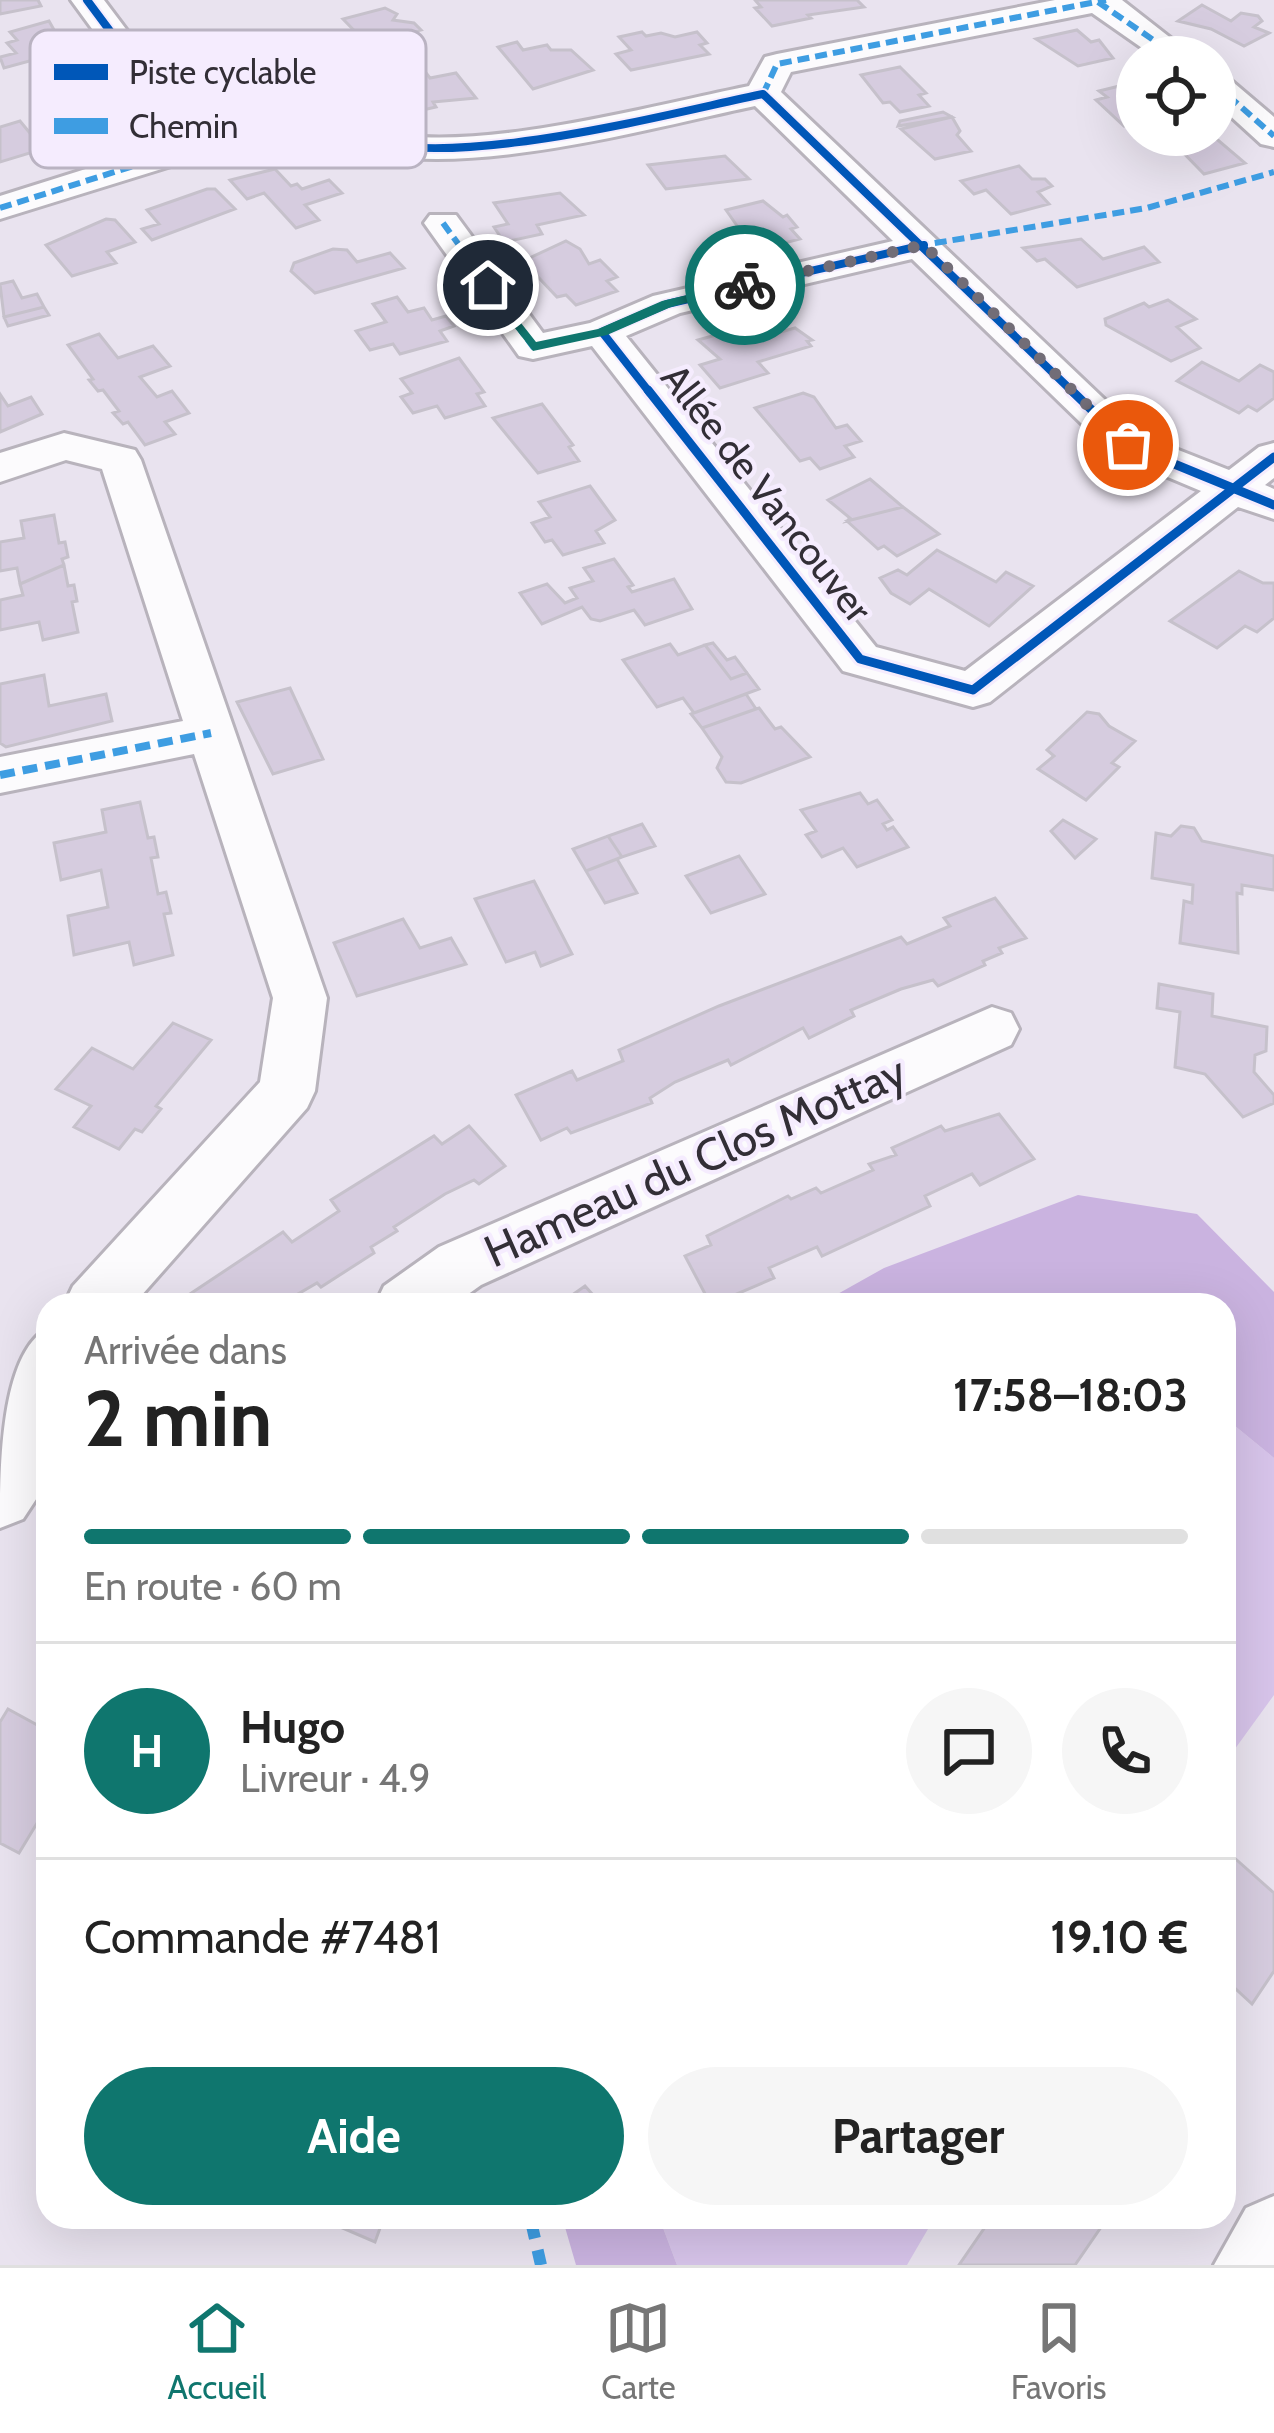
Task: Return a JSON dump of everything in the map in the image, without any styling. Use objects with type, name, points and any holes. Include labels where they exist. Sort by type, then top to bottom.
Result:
[{"type":"street","points":[[87,0],[109,30]]},
{"type":"street","points":[[763,94],[776,64],[1102,1],[1150,36]]},
{"type":"street","points":[[426,147],[494,144],[763,94]]},
{"type":"street","points":[[763,94],[1128,445],[1255,497],[1274,457]]},
{"type":"street","points":[[1236,103],[1274,136]]},
{"type":"street","points":[[0,208],[127,168]]},
{"type":"street","name":"Allée de Vancouver","points":[[443,223],[533,347],[602,332],[667,304],[924,245]]},
{"type":"street","name":"Allée de Vancouver","points":[[602,332],[860,659],[973,690],[1255,497]]},
{"type":"street","points":[[0,468],[64,446],[120,460],[300,998],[287,1090],[105,1293]]},
{"type":"street","points":[[0,775],[211,733]]},
{"type":"street","name":"Hameau du Clos Mottay","points":[[422,1293],[460,1266],[992,1029]]},
{"type":"street","points":[[24,1482],[36,1384]]},
{"type":"street","points":[[1255,2265],[1274,2236]]},
{"type":"shaded area","points":[[1078,1195],[1197,1214],[1274,1292],[1274,1458],[1236,1427],[1236,1293],[839,1293],[884,1268]]},
{"type":"shaded area","points":[[1236,1427],[1274,1458],[1274,1695],[1236,1747]]},
{"type":"shaded area","points":[[566,2229],[664,2229],[677,2265],[576,2265]]},
{"type":"shaded area","points":[[664,2229],[928,2229],[907,2265],[677,2265]]},
{"type":"building","points":[[0,0],[38,0],[41,6],[0,14]]},
{"type":"building","points":[[755,0],[857,0],[864,7],[772,26],[755,8],[761,7]]},
{"type":"building","points":[[1202,5],[1231,21],[1241,13],[1258,16],[1262,21],[1254,27],[1269,33],[1244,46],[1236,42],[1236,36],[1178,21]]},
{"type":"building","points":[[385,8],[397,14],[393,20],[414,23],[421,30],[354,30],[343,19]]},
{"type":"building","points":[[49,21],[54,30],[30,30],[30,61],[4,68],[0,57],[16,53],[7,43],[17,40],[10,32]]},
{"type":"building","points":[[1077,30],[1091,42],[1099,40],[1113,58],[1078,66],[1036,39]]},
{"type":"building","points":[[642,32],[675,37],[697,32],[709,54],[631,70],[616,54],[631,50],[619,37]]},
{"type":"building","points":[[517,42],[523,50],[547,45],[551,50],[571,50],[593,70],[533,89],[498,47]]},
{"type":"building","points":[[900,67],[926,93],[919,95],[929,106],[900,112],[890,102],[883,103],[861,75]]},
{"type":"building","points":[[426,73],[430,78],[456,73],[476,98],[433,102],[436,107],[426,109]]},
{"type":"building","points":[[1116,87],[1116,119],[1096,100],[1107,97],[1099,91]]},
{"type":"building","points":[[943,112],[952,117],[898,126],[900,121]]},
{"type":"building","points":[[952,117],[960,131],[957,135],[971,151],[935,159],[901,129]]},
{"type":"building","points":[[20,121],[30,133],[30,153],[0,162],[0,127]]},
{"type":"building","points":[[1236,155],[1245,163],[1204,174],[1186,156]]},
{"type":"building","points":[[725,156],[749,179],[666,189],[648,165]]},
{"type":"building","points":[[1019,166],[1032,179],[1045,179],[1052,186],[1038,192],[1049,204],[1011,214],[986,190],[974,194],[961,181]]},
{"type":"building","points":[[275,169],[291,186],[302,189],[329,180],[342,193],[305,205],[319,220],[296,228],[264,193],[247,199],[230,180]]},
{"type":"building","points":[[215,189],[235,209],[152,240],[142,229],[159,224],[147,210]]},
{"type":"building","points":[[560,193],[584,215],[537,225],[542,234],[504,242],[494,227],[508,224],[494,203]]},
{"type":"building","points":[[763,201],[783,217],[787,215],[800,239],[761,249],[747,240],[726,210]]},
{"type":"building","points":[[106,219],[115,220],[135,242],[107,252],[116,263],[72,276],[46,245]]},
{"type":"building","points":[[1081,239],[1103,259],[1144,247],[1159,262],[1077,287],[1045,259],[1037,261],[1023,248]]},
{"type":"building","points":[[566,241],[580,249],[589,264],[600,260],[617,277],[607,281],[617,291],[576,305],[566,295],[557,297],[523,261]]},
{"type":"building","points":[[333,249],[347,250],[357,262],[390,253],[404,268],[315,293],[291,271],[294,263]]},
{"type":"building","points":[[13,281],[22,298],[37,294],[44,307],[4,317],[0,284]]},
{"type":"building","points":[[397,297],[408,312],[424,308],[432,320],[446,316],[454,326],[440,331],[447,341],[400,354],[393,344],[370,350],[356,331],[386,322],[373,304]]},
{"type":"building","points":[[1168,300],[1196,319],[1177,327],[1200,348],[1171,361],[1106,325],[1105,319],[1144,303],[1149,307]]},
{"type":"building","points":[[44,307],[49,315],[8,326],[4,317]]},
{"type":"building","points":[[748,326],[759,338],[795,328],[812,340],[807,341],[811,346],[758,362],[768,373],[720,388],[700,365],[720,359],[698,340]]},
{"type":"building","points":[[99,334],[118,358],[153,346],[170,366],[140,377],[157,397],[172,391],[189,413],[165,422],[175,434],[145,445],[128,422],[123,424],[113,413],[119,411],[89,380],[93,379],[68,345]]},
{"type":"building","points":[[459,358],[484,392],[477,394],[485,406],[445,418],[437,406],[413,413],[401,397],[412,393],[401,379]]},
{"type":"building","points":[[1202,362],[1239,381],[1260,365],[1274,372],[1274,398],[1257,411],[1248,406],[1239,413],[1177,381]]},
{"type":"building","points":[[803,393],[814,397],[836,428],[847,425],[861,441],[845,446],[854,457],[820,469],[810,458],[800,461],[755,408]]},
{"type":"building","points":[[0,394],[8,406],[31,397],[42,414],[0,432]]},
{"type":"building","points":[[542,404],[573,445],[569,447],[579,461],[538,473],[493,418]]},
{"type":"building","points":[[870,479],[903,507],[847,521],[850,518],[828,500]]},
{"type":"building","points":[[590,486],[615,520],[596,531],[604,543],[563,555],[552,540],[545,542],[532,523],[550,517],[539,502]]},
{"type":"building","points":[[903,507],[939,534],[897,556],[884,546],[878,549],[847,521]]},
{"type":"building","points":[[54,515],[59,543],[65,542],[68,557],[62,559],[64,565],[20,584],[17,568],[0,571],[0,542],[24,538],[21,521]]},
{"type":"building","points":[[937,550],[996,582],[1006,572],[1033,586],[989,626],[929,589],[910,604],[891,593],[880,578],[898,570],[907,575]]},
{"type":"building","points":[[614,559],[633,585],[628,587],[632,592],[674,579],[692,609],[645,625],[634,610],[600,621],[591,619],[582,607],[542,624],[520,593],[547,584],[565,603],[577,598],[570,588],[593,581],[584,568]]},
{"type":"building","points":[[64,565],[68,586],[74,585],[78,632],[43,640],[39,622],[0,630],[0,600],[23,595],[20,584]]},
{"type":"building","points":[[1239,571],[1274,583],[1274,618],[1257,632],[1245,626],[1217,648],[1170,621]]},
{"type":"building","points":[[713,643],[727,660],[735,657],[747,673],[731,679],[705,645]]},
{"type":"building","points":[[670,644],[678,655],[705,645],[731,679],[747,673],[759,689],[694,713],[683,698],[657,707],[623,660]]},
{"type":"building","points":[[44,675],[49,706],[106,694],[112,721],[6,747],[0,743],[0,684]]},
{"type":"building","points":[[290,688],[323,759],[273,774],[237,702]]},
{"type":"building","points":[[746,694],[756,709],[702,728],[691,714]]},
{"type":"building","points":[[759,708],[775,729],[781,727],[810,757],[741,783],[726,782],[717,768],[722,757],[702,728]]},
{"type":"building","points":[[1087,712],[1099,714],[1109,726],[1135,741],[1112,763],[1119,767],[1086,800],[1038,769],[1054,756],[1047,750]]},
{"type":"building","points":[[860,793],[868,804],[877,800],[892,820],[883,824],[887,830],[893,827],[908,847],[857,867],[843,848],[822,857],[806,835],[816,831],[801,810]]},
{"type":"building","points":[[140,802],[158,857],[151,858],[158,894],[166,892],[171,913],[164,914],[173,955],[134,965],[129,942],[74,955],[68,916],[108,907],[101,870],[61,880],[54,843],[106,832],[102,810]]},
{"type":"building","points":[[1063,820],[1096,839],[1075,858],[1051,831]]},
{"type":"building","points":[[642,824],[655,846],[622,857],[608,836]]},
{"type":"building","points":[[1181,826],[1194,828],[1202,841],[1274,856],[1274,890],[1242,885],[1242,894],[1237,893],[1238,953],[1180,943],[1184,901],[1192,903],[1193,885],[1152,878],[1156,833],[1171,836]]},
{"type":"building","points":[[608,836],[622,857],[586,871],[573,849]]},
{"type":"building","points":[[739,856],[765,894],[711,913],[686,876]]},
{"type":"building","points":[[617,859],[637,893],[605,903],[586,871]]},
{"type":"building","points":[[534,881],[572,954],[541,966],[535,952],[506,962],[475,899]]},
{"type":"building","points":[[995,898],[1026,938],[999,948],[1002,953],[983,961],[985,965],[938,986],[933,980],[901,989],[851,1010],[854,1016],[809,1038],[803,1028],[731,1065],[728,1060],[675,1082],[650,1098],[652,1103],[571,1133],[567,1128],[541,1140],[516,1095],[572,1071],[577,1080],[623,1061],[619,1050],[719,1006],[901,937],[907,944],[950,926],[944,918]]},
{"type":"building","points":[[403,919],[420,948],[451,938],[466,964],[357,996],[334,943]]},
{"type":"building","points":[[1159,984],[1213,994],[1212,1016],[1267,1027],[1266,1051],[1255,1055],[1254,1072],[1274,1095],[1274,1103],[1243,1117],[1205,1074],[1175,1067],[1180,1012],[1157,1008]]},
{"type":"building","points":[[173,1023],[211,1040],[156,1106],[161,1109],[142,1132],[135,1129],[119,1149],[74,1127],[91,1106],[56,1089],[92,1048],[133,1069]]},
{"type":"building","points":[[999,1114],[1034,1159],[980,1185],[972,1174],[925,1196],[930,1206],[822,1256],[817,1247],[769,1268],[774,1278],[739,1293],[705,1293],[685,1256],[711,1245],[707,1236],[788,1196],[791,1199],[816,1188],[821,1193],[873,1170],[869,1164],[896,1155],[892,1148],[941,1126],[945,1131]]},
{"type":"building","points":[[469,1126],[505,1166],[479,1184],[474,1180],[445,1194],[394,1227],[397,1231],[371,1247],[374,1253],[321,1287],[317,1283],[300,1293],[192,1293],[283,1232],[292,1242],[339,1211],[331,1200],[434,1136],[442,1144]]},
{"type":"building","points":[[8,1709],[36,1724],[36,1825],[19,1853],[0,1843],[0,1722]]},
{"type":"building","points":[[1236,1859],[1274,1893],[1274,1971],[1252,2004],[1236,1989]]},
{"type":"building","points":[[345,2229],[380,2229],[375,2242]]},
{"type":"building","points":[[984,2229],[1100,2229],[1075,2265],[959,2265]]},
{"type":"marked path","points":[[763,94],[777,64],[1106,0]]},
{"type":"marked path","points":[[1098,2],[1147,36]]},
{"type":"marked path","points":[[1236,103],[1274,136]]},
{"type":"marked path","points":[[0,208],[127,168]]},
{"type":"marked path","points":[[917,246],[1147,208],[1274,172]]},
{"type":"marked path","points":[[443,223],[533,347],[602,332]]},
{"type":"marked path","points":[[0,775],[211,733]]},
{"type":"marked path","points":[[533,2229],[541,2265]]},
{"type":"cycle path","points":[[87,0],[109,30]]},
{"type":"cycle path","points":[[426,147],[550,136],[763,94],[1128,445],[1274,505]]},
{"type":"cycle path","points":[[924,245],[667,304],[602,332],[860,659],[973,690],[1274,457]]},
{"type":"way so far","points":[[745,285],[924,245],[1128,445]]},
{"type":"route","points":[[488,285],[533,347],[602,332],[667,304],[745,285]]}]
